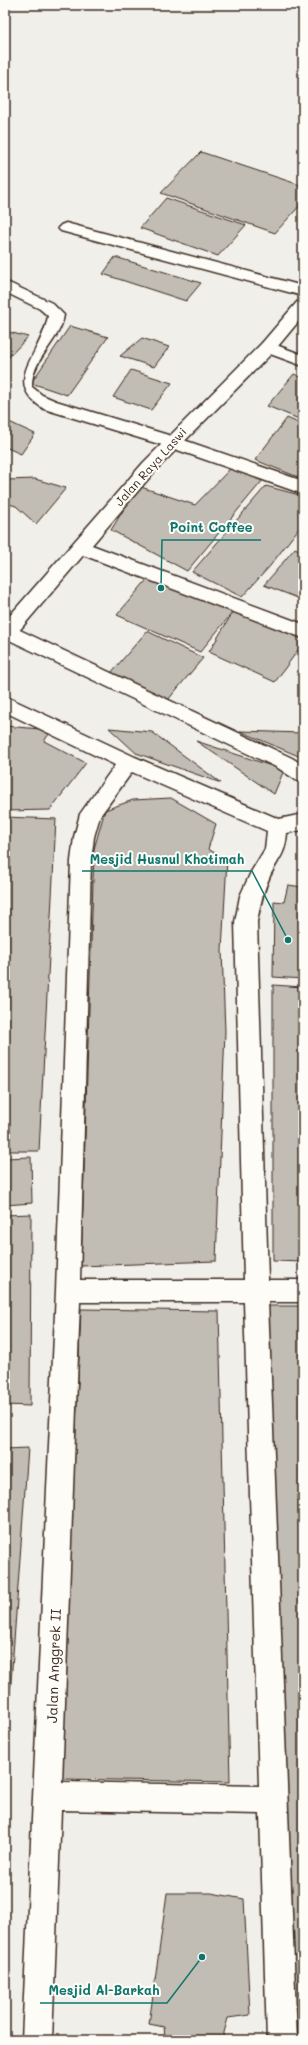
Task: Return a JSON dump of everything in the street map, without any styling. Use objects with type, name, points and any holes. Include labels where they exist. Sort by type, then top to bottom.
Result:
[{"type":"street","name":"Jalan Raya Laswi","points":[[6,632],[172,442],[268,347],[303,306]]},
{"type":"street","points":[[268,347],[303,361]]},
{"type":"street","points":[[172,442],[303,488]]},
{"type":"street","points":[[81,547],[303,631]]},
{"type":"street","points":[[6,632],[285,763],[303,775]]},
{"type":"street","points":[[5,703],[128,762],[278,827],[303,822]]},
{"type":"street","name":"Jalan Anggrek II","points":[[37,2040],[49,1796],[68,1292],[81,861],[84,838],[90,814],[128,762]]},
{"type":"street","points":[[278,827],[275,850],[261,872],[251,896],[246,922],[256,1291],[282,2040]]},
{"type":"street","points":[[68,1292],[303,1291]]},
{"type":"street","points":[[49,1796],[274,1800]]},
{"type":"lane","points":[[66,228],[303,290]]},
{"type":"lane","points":[[5,286],[46,306],[56,315],[53,330],[23,376],[24,388],[29,394],[36,399],[66,410],[172,442]]},
{"type":"building","points":[[201,152],[303,186],[303,202],[275,233],[161,193]]},
{"type":"building","points":[[166,198],[246,225],[218,256],[140,228]]},
{"type":"building","points":[[115,257],[201,283],[186,301],[103,274]]},
{"type":"building","points":[[70,326],[108,337],[67,395],[31,383]]},
{"type":"building","points":[[5,331],[28,337],[5,361]]},
{"type":"building","points":[[142,338],[169,347],[154,367],[120,356]]},
{"type":"building","points":[[131,370],[172,383],[151,410],[113,397]]},
{"type":"building","points":[[294,374],[303,378],[303,414],[299,419],[267,406]]},
{"type":"building","points":[[287,418],[303,425],[303,479],[255,460]]},
{"type":"building","points":[[5,420],[35,434],[21,454],[5,447]]},
{"type":"building","points":[[231,468],[263,480],[187,571],[111,530],[138,486],[195,505]]},
{"type":"building","points":[[35,479],[66,488],[36,524],[16,506],[5,503],[5,480]]},
{"type":"building","points":[[266,486],[303,496],[303,523],[270,566],[242,597],[192,572]]},
{"type":"building","points":[[295,548],[303,552],[303,600],[264,585]]},
{"type":"building","points":[[150,576],[233,612],[200,652],[117,615]]},
{"type":"building","points":[[233,612],[303,638],[303,643],[275,682],[209,652]]},
{"type":"building","points":[[147,631],[203,658],[167,701],[110,674]]},
{"type":"building","points":[[5,726],[52,730],[44,741],[86,763],[50,810],[5,811]]},
{"type":"building","points":[[109,728],[152,732],[221,783],[136,753]]},
{"type":"building","points":[[240,731],[303,733],[303,758]]},
{"type":"building","points":[[196,741],[284,770],[274,794]]},
{"type":"building","points":[[171,798],[216,824],[208,849],[227,860],[222,950],[225,1031],[216,1261],[81,1266],[94,849],[105,810],[133,800]]},
{"type":"building","points":[[5,817],[56,819],[39,1151],[5,1151]]},
{"type":"building","points":[[288,885],[303,887],[303,979],[273,977],[274,901],[284,902]]},
{"type":"building","points":[[273,985],[303,987],[303,1262],[273,1261]]},
{"type":"building","points":[[31,1157],[32,1203],[5,1205],[5,1158]]},
{"type":"building","points":[[31,1214],[30,1406],[5,1405],[5,1215]]},
{"type":"building","points":[[267,1306],[303,1306],[303,2036],[294,2036]]},
{"type":"building","points":[[81,1309],[219,1311],[230,1782],[61,1779]]},
{"type":"building","points":[[28,1448],[5,1765],[5,1449]]},
{"type":"building","points":[[167,1893],[211,1893],[244,1899],[250,2015],[228,2018],[222,2040],[165,2038],[164,2027],[149,2024]]},
{"type":"place","name":"Point Coffee","points":[[161,588]]},
{"type":"place","name":"Mesjid Husnul Khotimah","points":[[288,940]]},
{"type":"place","name":"Mesjid Al-Barkah","points":[[202,1957]]}]
